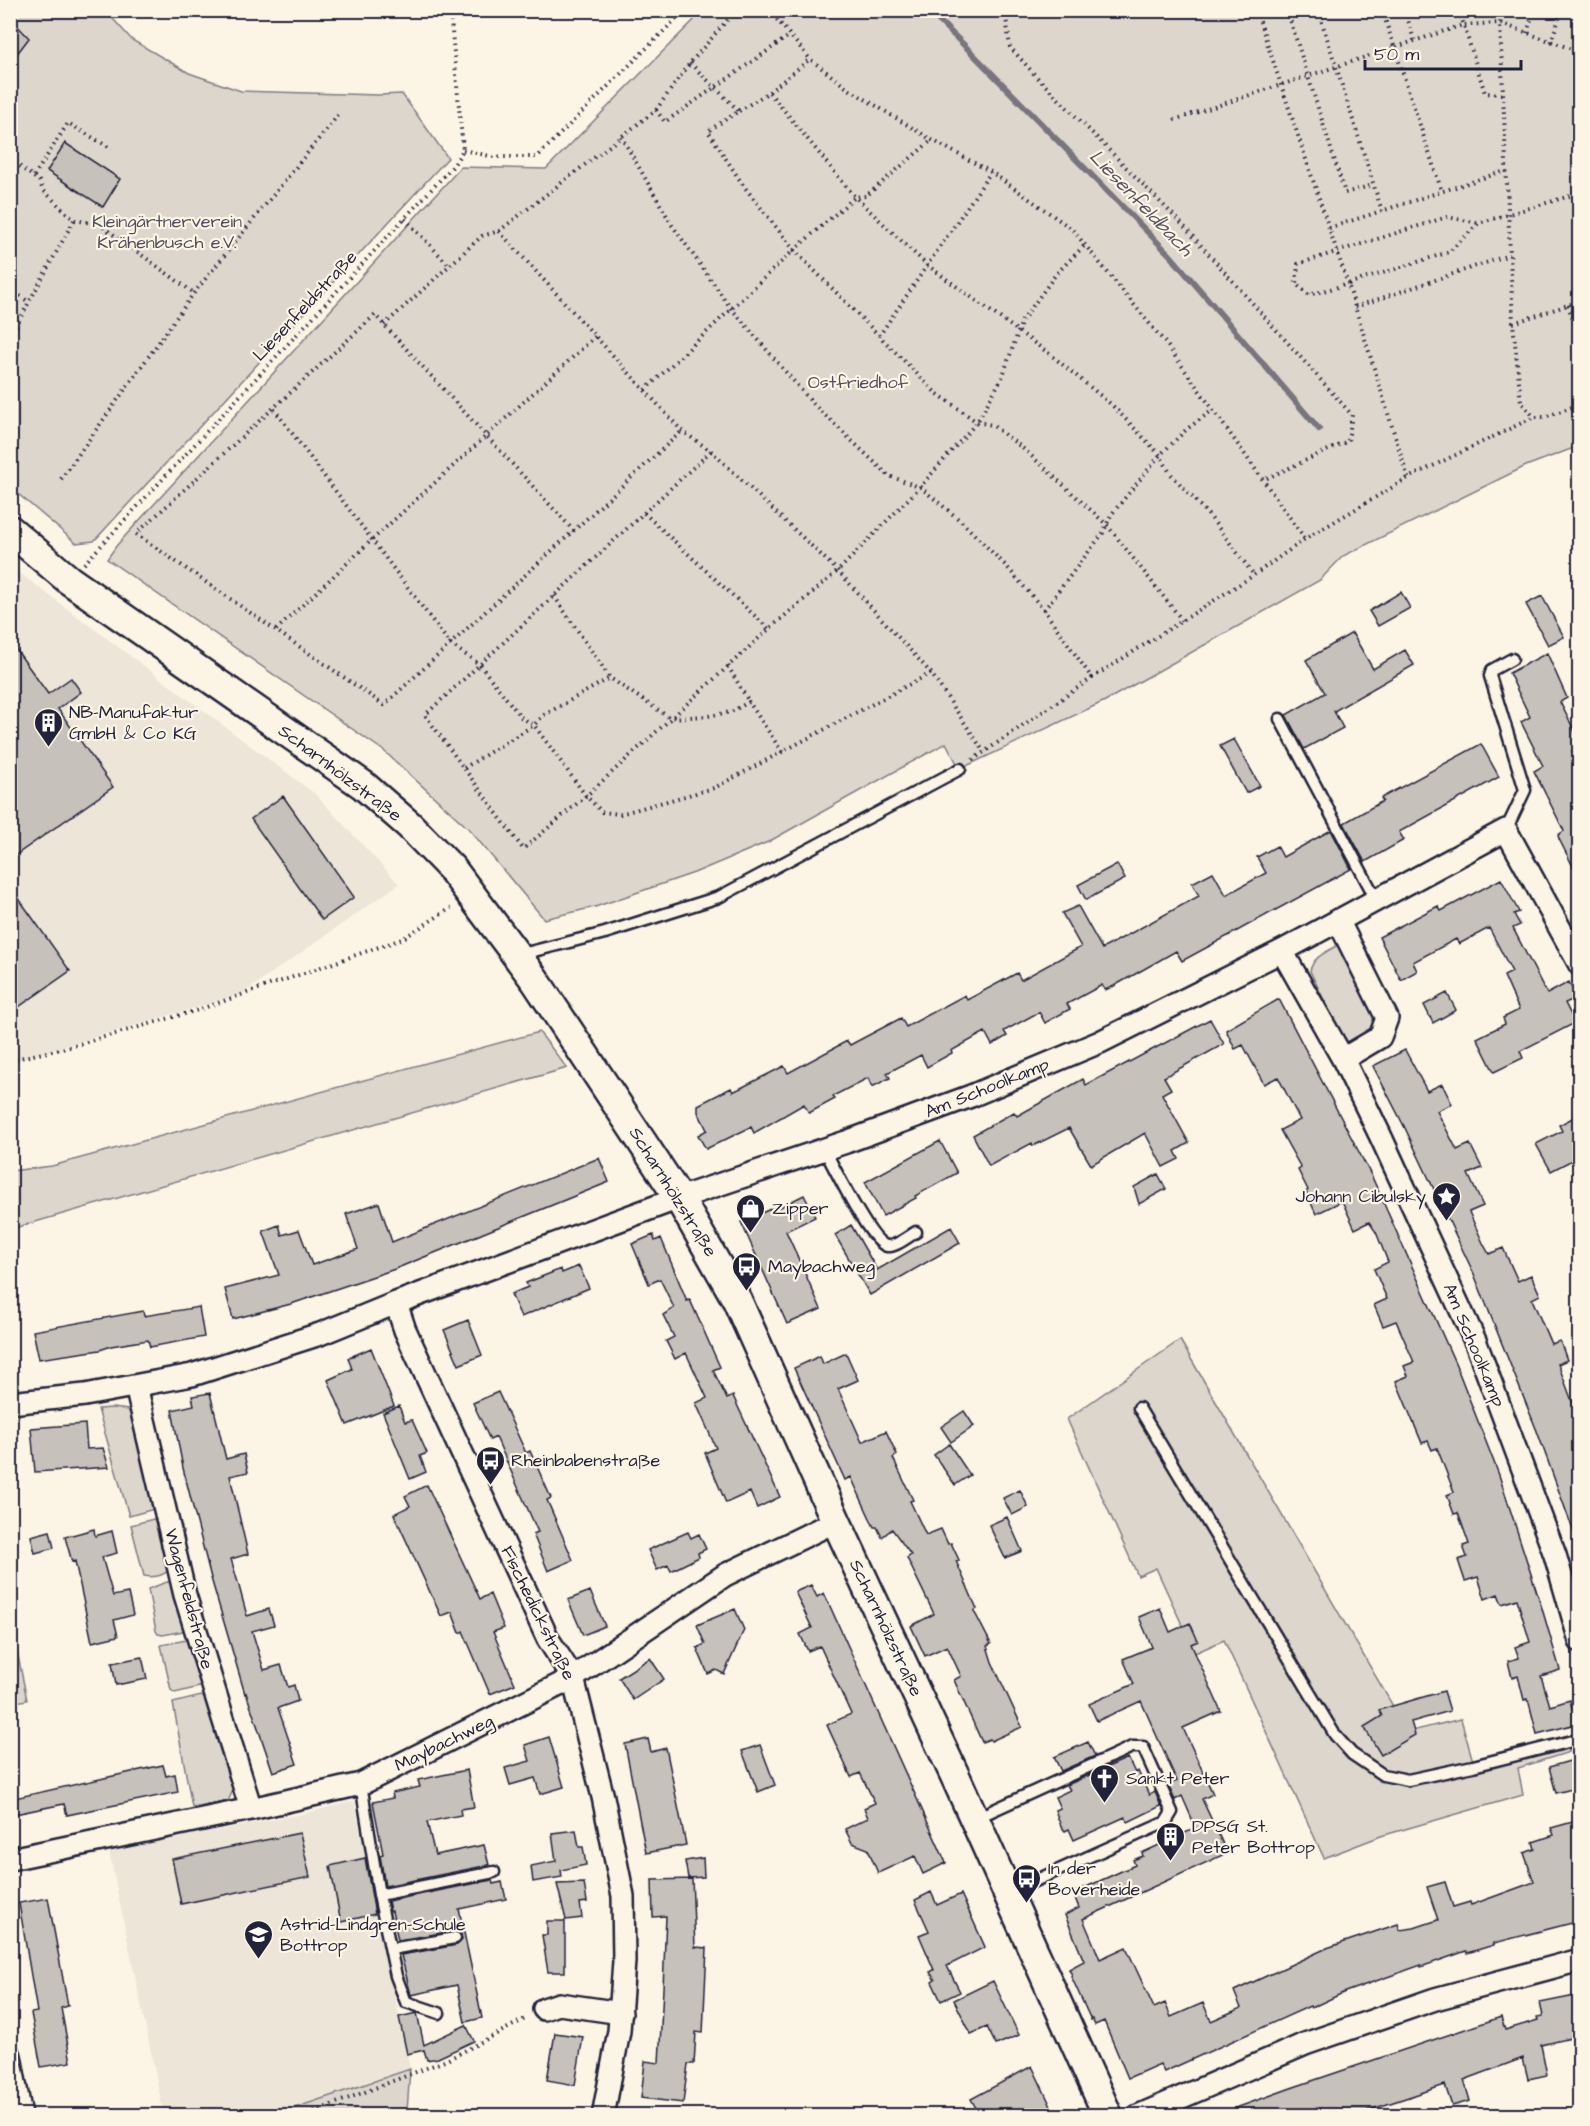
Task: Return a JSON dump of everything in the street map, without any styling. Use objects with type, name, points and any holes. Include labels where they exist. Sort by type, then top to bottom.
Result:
[{"type":"main road","name":"Scharnhölzstraße","points":[[10,530],[69,580],[363,785],[409,825],[452,869],[518,955],[679,1198],[737,1300],[1108,2115]]},
{"type":"street","name":"Am Schoolkamp","points":[[679,1198],[971,1096],[1100,1042],[1282,951],[1506,830]]},
{"type":"street","points":[[1506,830],[1580,965]]},
{"type":"street","points":[[1338,920],[1387,1018],[1380,1037],[1343,1059]]},
{"type":"street","name":"Am Schoolkamp","points":[[1282,951],[1343,1059],[1476,1343],[1555,1555],[1580,1641]]},
{"type":"street","points":[[10,1403],[136,1386],[192,1375],[320,1334],[396,1303],[679,1198]]},
{"type":"street","name":"Fischedickstraße","points":[[396,1303],[405,1330],[543,1628],[573,1678],[603,1797],[623,1896],[624,1961],[621,2013],[603,2115]]},
{"type":"street","name":"Wagenfeldstraße","points":[[136,1386],[185,1595],[251,1809]]},
{"type":"street","name":"Maybachweg","points":[[10,1858],[361,1784],[573,1678],[725,1575],[836,1521]]},
{"type":"street","points":[[1138,2115],[1305,2044],[1435,1998],[1580,1960]]},
{"type":"street","points":[[544,2009],[559,2004],[621,2013]]},
{"type":"street","points":[[11,2058],[21,2115]]},
{"type":"lane","points":[[1506,830],[1525,790],[1490,676],[1492,670],[1512,659]]},
{"type":"lane","points":[[1280,719],[1376,899]]},
{"type":"lane","points":[[518,955],[604,933],[719,897],[960,769]]},
{"type":"lane","points":[[824,1149],[861,1217],[884,1244],[895,1245],[916,1232]]},
{"type":"lane","points":[[1138,1408],[1335,1736],[1352,1754],[1383,1775],[1408,1780],[1580,1739]]},
{"type":"lane","points":[[974,1819],[1132,1748],[1143,1747],[1172,1812],[1167,1822],[1008,1893]]},
{"type":"lane","points":[[361,1784],[396,1976],[406,2002],[439,2013]]},
{"type":"lane","points":[[380,1895],[494,1872]]},
{"type":"lane","points":[[391,1949],[455,1938]]},
{"type":"path","points":[[450,10],[463,150],[494,157],[537,157],[685,10]]},
{"type":"path","points":[[384,325],[482,236],[499,231],[656,110],[690,63],[736,10]]},
{"type":"path","points":[[770,10],[810,59],[847,88],[932,140],[991,172],[1072,229],[1167,345],[1305,539]]},
{"type":"path","points":[[1005,10],[1010,47],[1181,223],[1352,415],[1348,441],[1263,480]]},
{"type":"path","points":[[1256,10],[1283,84],[1337,250],[1408,478]]},
{"type":"path","points":[[1287,10],[1345,193],[1373,185]]},
{"type":"path","points":[[1318,10],[1382,211]]},
{"type":"path","points":[[1382,10],[1442,192]]},
{"type":"path","points":[[1405,10],[1414,40]]},
{"type":"path","points":[[1459,10],[1485,93],[1502,94]]},
{"type":"path","points":[[1504,10],[1500,23],[1502,94],[1513,323],[1521,402],[1534,417]]},
{"type":"path","points":[[1527,33],[1534,10]]},
{"type":"path","points":[[1551,42],[1562,10]]},
{"type":"path","points":[[1174,120],[1463,24],[1500,23],[1578,51],[1580,40]]},
{"type":"path","points":[[656,110],[665,122],[789,36]]},
{"type":"path","points":[[810,59],[769,92],[708,131],[743,185],[794,250],[935,392],[977,422],[992,425],[1025,450],[1107,525],[1182,620]]},
{"type":"path","points":[[690,63],[739,111]]},
{"type":"path","points":[[769,92],[855,197],[927,265],[1051,355],[1112,405],[1160,455],[1170,473],[1211,518],[1254,575]]},
{"type":"path","points":[[61,479],[194,293],[339,114]]},
{"type":"path","points":[[34,176],[68,123],[112,149]]},
{"type":"path","points":[[621,136],[672,225],[730,308],[814,405],[889,476],[920,488],[961,521],[1007,567],[1044,609],[1092,678]]},
{"type":"path","points":[[645,390],[794,250],[855,197],[866,196],[932,140]]},
{"type":"path","name":"Liesenfeldstraße","points":[[69,580],[405,219],[453,166],[463,150]]},
{"type":"path","points":[[10,159],[34,176],[43,190],[74,220],[99,224],[194,293]]},
{"type":"path","points":[[1329,228],[1505,171]]},
{"type":"path","points":[[879,336],[991,172]]},
{"type":"path","points":[[1479,223],[1449,252],[1309,296],[1296,284],[1298,264],[1337,250],[1447,217],[1479,223],[1580,193]]},
{"type":"path","points":[[405,219],[450,266]]},
{"type":"path","points":[[10,337],[74,220]]},
{"type":"path","points":[[499,231],[682,432],[711,451],[838,571],[931,673],[984,752]]},
{"type":"path","points":[[711,451],[424,715],[523,849],[586,796],[769,629],[838,571],[920,488],[977,422],[1002,378],[1022,321],[1056,274],[1085,245]]},
{"type":"path","points":[[1355,308],[1509,255]]},
{"type":"path","points":[[10,289],[28,302]]},
{"type":"path","points":[[1513,323],[1580,301]]},
{"type":"path","points":[[1568,305],[1580,341]]},
{"type":"path","points":[[574,531],[375,315],[136,534],[384,705],[450,644],[574,531],[682,432]]},
{"type":"path","points":[[276,630],[596,336]]},
{"type":"path","points":[[960,769],[1092,678],[1254,575],[1305,539],[1408,478],[1534,417],[1545,417],[1580,404]]},
{"type":"path","points":[[274,409],[450,644],[479,664],[521,717],[534,725],[586,796],[602,812],[620,814],[714,788],[931,673]]},
{"type":"path","points":[[1044,609],[1103,533],[1111,514],[1160,455],[1186,429],[1213,410]]},
{"type":"path","points":[[644,513],[769,629]]},
{"type":"path","points":[[554,596],[610,678],[670,718],[731,712],[749,702]]},
{"type":"path","points":[[728,666],[782,752]]},
{"type":"path","points":[[464,768],[534,725],[544,715],[610,678]]},
{"type":"path","points":[[10,1060],[66,1048],[198,1010],[391,943],[402,939],[472,895]]},
{"type":"path","points":[[303,2115],[447,2060],[544,2009]]},
{"type":"shaded area","points":[[10,566],[315,794],[399,884],[242,994],[11,1062]]},
{"type":"shaded area","name":"Astrid-Lindgren-Schule Bottrop","points":[[354,1801],[410,2069],[274,2115],[164,2115],[109,1851],[302,1814]]},
{"type":"green space","name":"Kleingärtnerverein Krähenbusch e.V.","points":[[11,11],[106,11],[132,40],[189,73],[241,91],[402,94],[448,158],[94,541],[76,543],[11,488]]},
{"type":"green space","name":"Ostfriedhof","points":[[703,11],[1579,11],[1579,446],[1526,466],[1343,556],[1320,580],[1105,701],[960,769],[946,743],[768,842],[694,873],[595,907],[544,919],[468,828],[384,751],[107,559],[117,545],[461,167],[546,169]]},
{"type":"green space","points":[[1338,945],[1377,1016],[1374,1032],[1349,1044],[1343,1039],[1310,971],[1317,958]]},
{"type":"green space","points":[[539,1032],[567,1068],[11,1229],[11,1171],[52,1166]]},
{"type":"green space","points":[[1180,1340],[1408,1732],[1461,1719],[1474,1765],[1579,1735],[1579,1749],[1518,1768],[1523,1795],[1381,1836],[1324,1858],[1224,1640],[1195,1653],[1156,1568],[1138,1576],[1067,1419]]},
{"type":"green space","points":[[98,1409],[128,1410],[130,1413],[154,1509],[129,1516]]},
{"type":"green space","points":[[153,1519],[157,1521],[169,1570],[161,1575],[147,1577],[144,1576],[131,1525]]},
{"type":"green space","points":[[167,1582],[172,1583],[185,1628],[183,1631],[163,1635],[156,1631],[148,1589]]},
{"type":"green space","points":[[11,1621],[27,1700],[10,1703]]},
{"type":"green space","points":[[186,1640],[201,1683],[199,1687],[175,1693],[171,1690],[161,1645]]},
{"type":"green space","points":[[201,1696],[205,1699],[234,1788],[228,1801],[192,1807],[173,1703]]},
{"type":"green space","points":[[410,2069],[407,2112],[459,2109],[458,2115],[274,2115]]},
{"type":"building","points":[[10,18],[29,38],[10,63]]},
{"type":"building","points":[[65,143],[120,179],[103,207],[47,171]]},
{"type":"building","points":[[1401,592],[1410,608],[1378,626],[1369,611]]},
{"type":"building","points":[[1542,596],[1564,637],[1548,645],[1526,604]]},
{"type":"building","points":[[1352,633],[1373,669],[1405,650],[1414,665],[1334,711],[1343,728],[1304,749],[1286,715],[1325,693],[1306,660]]},
{"type":"building","name":"NB-Manufaktur GmbH & Co KG","points":[[10,641],[48,694],[71,678],[81,692],[58,709],[113,787],[10,859]]},
{"type":"building","points":[[1547,653],[1567,698],[1560,702],[1580,742],[1580,747],[1572,751],[1580,773],[1580,880],[1559,839],[1558,835],[1564,831],[1534,771],[1543,766],[1521,722],[1530,717],[1509,673]]},
{"type":"building","points":[[1234,739],[1260,786],[1246,793],[1220,746]]},
{"type":"building","points":[[1481,744],[1499,777],[1399,832],[1404,840],[1365,862],[1344,823],[1383,801],[1381,798]]},
{"type":"building","points":[[283,796],[354,897],[322,920],[251,819]]},
{"type":"building","points":[[1331,830],[1351,869],[1182,961],[1176,951],[1114,986],[1105,990],[1102,985],[1067,1004],[1070,1009],[1045,1023],[1039,1012],[1004,1031],[1007,1036],[992,1045],[985,1032],[927,1067],[921,1055],[887,1073],[890,1078],[872,1087],[868,1078],[833,1096],[835,1099],[809,1113],[804,1104],[754,1133],[751,1127],[706,1149],[698,1135],[707,1130],[698,1112],[698,1105],[731,1088],[733,1092],[784,1066],[788,1073],[847,1041],[850,1045],[901,1018],[906,1027],[965,995],[967,1000],[1017,973],[1021,980],[1081,947],[1062,913],[1078,906],[1102,949],[1199,896],[1192,883],[1213,872],[1226,895],[1266,873],[1257,857],[1277,846],[1283,857]]},
{"type":"building","points":[[1117,864],[1125,879],[1086,900],[1078,885]]},
{"type":"building","points":[[1501,879],[1519,912],[1514,914],[1520,925],[1513,928],[1547,994],[1569,982],[1576,998],[1565,1003],[1575,1023],[1520,1051],[1523,1058],[1494,1072],[1477,1038],[1505,1024],[1503,1018],[1519,1010],[1504,976],[1512,972],[1489,928],[1459,944],[1456,939],[1413,962],[1417,971],[1401,980],[1379,937],[1438,906],[1441,911]]},
{"type":"building","points":[[10,886],[70,971],[10,1013]]},
{"type":"building","points":[[1447,993],[1456,1010],[1433,1023],[1424,1005]]},
{"type":"building","points":[[1279,999],[1372,1177],[1456,1365],[1499,1475],[1560,1670],[1541,1676],[1550,1706],[1570,1700],[1576,1724],[1537,1734],[1528,1699],[1524,1700],[1518,1676],[1512,1678],[1508,1661],[1519,1658],[1515,1647],[1530,1642],[1517,1599],[1502,1604],[1498,1594],[1485,1599],[1478,1577],[1465,1581],[1458,1560],[1467,1557],[1463,1546],[1469,1544],[1458,1513],[1454,1514],[1447,1495],[1454,1492],[1437,1448],[1432,1450],[1428,1441],[1422,1443],[1396,1381],[1408,1376],[1404,1366],[1414,1362],[1396,1321],[1383,1326],[1374,1305],[1387,1299],[1374,1269],[1388,1262],[1376,1232],[1369,1222],[1355,1229],[1342,1201],[1316,1214],[1298,1170],[1301,1168],[1280,1130],[1300,1120],[1278,1077],[1264,1084],[1243,1045],[1235,1049],[1226,1030]]},
{"type":"building","points":[[1210,1019],[1224,1044],[1164,1077],[1171,1089],[1162,1094],[1189,1143],[1175,1151],[1179,1159],[1163,1167],[1145,1133],[1091,1165],[1069,1128],[1033,1146],[1032,1143],[989,1166],[973,1135],[1014,1112],[1017,1116],[1083,1079],[1086,1085]]},
{"type":"building","points":[[1405,1050],[1427,1091],[1442,1084],[1452,1104],[1437,1111],[1457,1150],[1470,1144],[1482,1168],[1468,1174],[1483,1206],[1469,1212],[1483,1243],[1489,1254],[1503,1248],[1518,1281],[1531,1275],[1540,1295],[1532,1299],[1551,1344],[1560,1341],[1567,1360],[1558,1364],[1575,1409],[1580,1408],[1580,1469],[1574,1470],[1580,1485],[1580,1541],[1577,1541],[1537,1431],[1474,1274],[1373,1066]]},
{"type":"building","points":[[1580,1114],[1580,1165],[1576,1158],[1551,1171],[1536,1144],[1562,1131],[1559,1125]]},
{"type":"building","points":[[940,1141],[957,1173],[883,1216],[865,1182]]},
{"type":"building","points":[[599,1158],[609,1182],[395,1269],[291,1304],[233,1319],[225,1289],[279,1275],[263,1231],[279,1225],[282,1235],[299,1230],[312,1265],[358,1249],[346,1214],[379,1203],[392,1242]]},
{"type":"building","points":[[1158,1174],[1166,1189],[1139,1204],[1134,1187]]},
{"type":"building","points":[[804,1195],[815,1217],[786,1231],[821,1309],[787,1324],[741,1222],[775,1207],[776,1209]]},
{"type":"building","points":[[851,1225],[877,1270],[951,1227],[960,1243],[870,1295],[835,1235]]},
{"type":"building","points":[[653,1235],[655,1241],[661,1238],[687,1301],[690,1300],[720,1367],[713,1370],[727,1399],[733,1396],[780,1497],[757,1508],[750,1492],[726,1503],[705,1453],[716,1448],[696,1403],[707,1398],[686,1353],[675,1359],[666,1341],[674,1337],[663,1315],[674,1308],[660,1279],[649,1284],[632,1244]]},
{"type":"building","points":[[579,1266],[589,1288],[521,1317],[511,1294],[528,1287],[526,1283],[561,1269],[562,1273]]},
{"type":"building","points":[[199,1307],[204,1337],[150,1347],[148,1340],[39,1359],[33,1331],[143,1311],[144,1316]]},
{"type":"building","points":[[468,1320],[482,1355],[459,1365],[444,1330]]},
{"type":"building","points":[[371,1348],[394,1406],[347,1425],[328,1380],[352,1369],[348,1358]]},
{"type":"building","points":[[846,1353],[858,1380],[838,1389],[862,1442],[886,1431],[897,1455],[893,1458],[913,1500],[910,1501],[926,1535],[941,1529],[948,1544],[951,1543],[959,1560],[956,1561],[977,1609],[974,1611],[991,1644],[987,1646],[992,1662],[1022,1727],[991,1741],[990,1739],[982,1742],[954,1680],[961,1676],[947,1646],[925,1656],[911,1626],[934,1614],[907,1558],[911,1555],[892,1529],[882,1537],[877,1527],[874,1527],[851,1477],[845,1480],[794,1368],[820,1356],[823,1364]]},
{"type":"building","points":[[498,1392],[526,1453],[530,1451],[551,1498],[547,1500],[573,1560],[548,1571],[533,1534],[538,1532],[496,1437],[490,1440],[473,1403]]},
{"type":"building","points":[[210,1393],[226,1459],[244,1454],[248,1472],[230,1476],[248,1554],[231,1559],[247,1616],[269,1609],[274,1625],[252,1631],[264,1670],[281,1665],[288,1687],[294,1685],[298,1701],[278,1708],[297,1764],[273,1772],[245,1694],[211,1578],[183,1468],[172,1410],[194,1405],[192,1396]]},
{"type":"building","points":[[399,1406],[405,1422],[412,1420],[427,1453],[420,1456],[426,1472],[410,1479],[383,1413]]},
{"type":"building","points":[[964,1411],[974,1426],[951,1442],[941,1427]]},
{"type":"building","points":[[85,1424],[87,1449],[103,1448],[109,1467],[35,1472],[31,1428]]},
{"type":"building","points":[[949,1444],[970,1475],[955,1485],[934,1455]]},
{"type":"building","points":[[427,1485],[480,1599],[490,1594],[504,1628],[493,1632],[515,1684],[490,1694],[463,1631],[460,1633],[452,1612],[441,1616],[394,1514],[410,1506],[405,1496]]},
{"type":"building","points":[[1020,1490],[1028,1507],[1012,1515],[1003,1498]]},
{"type":"building","points":[[1007,1517],[1022,1551],[1005,1558],[989,1525]]},
{"type":"building","points":[[94,1529],[95,1536],[112,1531],[117,1553],[102,1557],[113,1596],[128,1593],[133,1615],[114,1620],[118,1636],[92,1642],[75,1561],[72,1562],[65,1537]]},
{"type":"building","points":[[50,1531],[54,1548],[35,1553],[31,1536]]},
{"type":"building","points":[[688,1532],[691,1538],[699,1534],[706,1549],[698,1553],[699,1557],[671,1571],[668,1565],[657,1570],[648,1550]]},
{"type":"building","points":[[811,1585],[817,1597],[824,1593],[946,1863],[923,1874],[915,1856],[878,1873],[868,1849],[852,1843],[845,1829],[868,1818],[864,1808],[875,1803],[860,1773],[851,1777],[827,1725],[851,1714],[820,1646],[808,1651],[800,1634],[812,1628],[795,1592]]},
{"type":"building","points":[[590,1591],[605,1626],[583,1635],[568,1600]]},
{"type":"building","points":[[1160,1608],[1170,1632],[1190,1623],[1198,1641],[1191,1644],[1221,1711],[1183,1728],[1213,1794],[1202,1799],[1227,1853],[1083,1919],[1100,1959],[1126,1947],[1154,2008],[1165,2003],[1171,2017],[1203,2003],[1211,2021],[1241,2008],[1234,1991],[1327,1948],[1398,1924],[1400,1930],[1438,1920],[1427,1887],[1445,1882],[1453,1907],[1470,1902],[1471,1905],[1534,1882],[1524,1853],[1535,1849],[1533,1842],[1554,1835],[1551,1828],[1580,1820],[1580,1921],[1494,1943],[1494,1945],[1467,1953],[1466,1951],[1421,1967],[1421,1965],[1345,1992],[1311,2008],[1310,2006],[1164,2072],[1160,2064],[1128,2078],[1104,2021],[1095,2025],[1091,2020],[1071,1976],[1069,1969],[1084,1961],[1065,1915],[1079,1908],[1073,1893],[1135,1865],[1133,1860],[1143,1856],[1142,1853],[1196,1828],[1182,1796],[1175,1800],[1168,1785],[1177,1781],[1141,1701],[1097,1721],[1089,1704],[1134,1684],[1123,1659],[1152,1647],[1139,1617]]},
{"type":"building","points":[[735,1609],[744,1630],[724,1674],[716,1670],[708,1674],[697,1648],[705,1644],[697,1625]]},
{"type":"building","points":[[142,1657],[147,1679],[116,1685],[112,1663]]},
{"type":"building","points":[[650,1658],[664,1679],[633,1700],[619,1678]]},
{"type":"building","points":[[1444,1691],[1450,1711],[1411,1722],[1415,1735],[1381,1755],[1364,1727],[1382,1716],[1379,1710]]},
{"type":"building","points":[[549,1737],[564,1787],[540,1794],[535,1778],[510,1785],[505,1768],[530,1761],[525,1745]]},
{"type":"building","points":[[648,1739],[651,1752],[666,1748],[686,1845],[646,1853],[625,1744]]},
{"type":"building","points":[[1088,1742],[1095,1756],[1061,1771],[1054,1757]]},
{"type":"building","points":[[760,1745],[775,1785],[758,1792],[742,1751]]},
{"type":"building","name":"Sankt Peter","points":[[1128,1758],[1135,1773],[1138,1771],[1149,1795],[1155,1792],[1161,1806],[1128,1822],[1125,1817],[1074,1840],[1069,1829],[1065,1831],[1061,1826],[1055,1810],[1060,1808],[1055,1797],[1070,1790],[1067,1785]]},
{"type":"building","points":[[1580,1758],[1580,1787],[1556,1793],[1549,1767]]},
{"type":"building","points":[[163,1765],[166,1776],[175,1774],[178,1792],[67,1815],[64,1804],[10,1815],[10,1799]]},
{"type":"building","points":[[467,1770],[474,1807],[460,1809],[461,1815],[427,1822],[435,1855],[484,1845],[489,1865],[385,1886],[380,1855],[383,1854],[373,1802],[393,1798],[392,1793],[420,1787],[418,1780]]},
{"type":"building","points":[[576,1830],[579,1847],[583,1847],[586,1865],[561,1870],[562,1877],[533,1882],[531,1866],[556,1861],[552,1833]]},
{"type":"building","points":[[300,1833],[310,1877],[181,1904],[172,1859]]},
{"type":"building","points":[[365,1858],[375,1914],[341,1922],[330,1866]]},
{"type":"building","points":[[703,1858],[704,1877],[688,1878],[685,1861]]},
{"type":"building","points":[[692,1879],[695,1947],[707,1948],[703,2033],[696,2032],[694,2064],[688,2064],[683,2103],[641,2098],[645,2061],[659,2063],[663,1989],[666,1916],[653,1917],[652,1880]]},
{"type":"building","points":[[492,1880],[493,1884],[502,1882],[506,1899],[459,1909],[482,2018],[465,2022],[457,1985],[411,1995],[401,1955],[457,1945],[462,1940],[461,1934],[454,1931],[398,1940],[388,1901]]},
{"type":"building","points":[[584,1883],[587,1902],[580,1903],[582,1918],[566,1920],[557,1884]]},
{"type":"building","points":[[931,1892],[937,1905],[961,1894],[985,1947],[947,1966],[960,1992],[941,2001],[932,1982],[935,1980],[930,1972],[934,1970],[919,1935],[929,1931],[915,1900]]},
{"type":"building","points":[[48,1898],[68,2006],[61,2008],[71,2062],[41,2067],[31,2013],[37,2012],[19,1903]]},
{"type":"building","points":[[547,1921],[565,1921],[565,1972],[548,1972],[542,1935],[547,1935]]},
{"type":"building","points":[[993,1981],[1019,2035],[996,2045],[987,2027],[971,2034],[954,2000]]},
{"type":"building","points":[[1580,1995],[1580,2036],[1541,2045],[1547,2075],[1528,2079],[1523,2058],[1464,2080],[1470,2101],[1452,2106],[1445,2085],[1354,2115],[1222,2115],[1222,2113],[1291,2088],[1501,2017],[1505,2030],[1538,2020],[1537,2017],[1543,2016],[1540,2003]]},
{"type":"building","points":[[417,2013],[424,2045],[466,2025],[474,2041],[438,2058],[427,2060],[424,2050],[407,2054],[399,2017]]},
{"type":"building","points":[[555,2033],[583,2037],[575,2085],[547,2080]]},
{"type":"building","points":[[1032,2066],[1055,2115],[980,2115],[971,2099]]},
{"type":"waterway","name":"Liesenfeldbach","points":[[928,10],[1170,255],[1319,429]]},
{"type":"place","name":"NB-Manufaktur GmbH & Co KG","points":[[48,748]]},
{"type":"place","name":"Johann Cibulsky","points":[[1447,1222]]},
{"type":"place","name":"Zipper","points":[[751,1234]]},
{"type":"place","name":"Maybachweg","points":[[747,1292]]},
{"type":"place","name":"Rheinbabenstraße","points":[[490,1486]]},
{"type":"place","name":"Sankt Peter","points":[[1105,1804]]},
{"type":"place","name":"DPSG St. Peter Bottrop","points":[[1171,1862]]},
{"type":"place","name":"In der Boverheide","points":[[1027,1904]]},
{"type":"place","name":"Astrid-Lindgren-Schule Bottrop","points":[[259,1960]]}]
